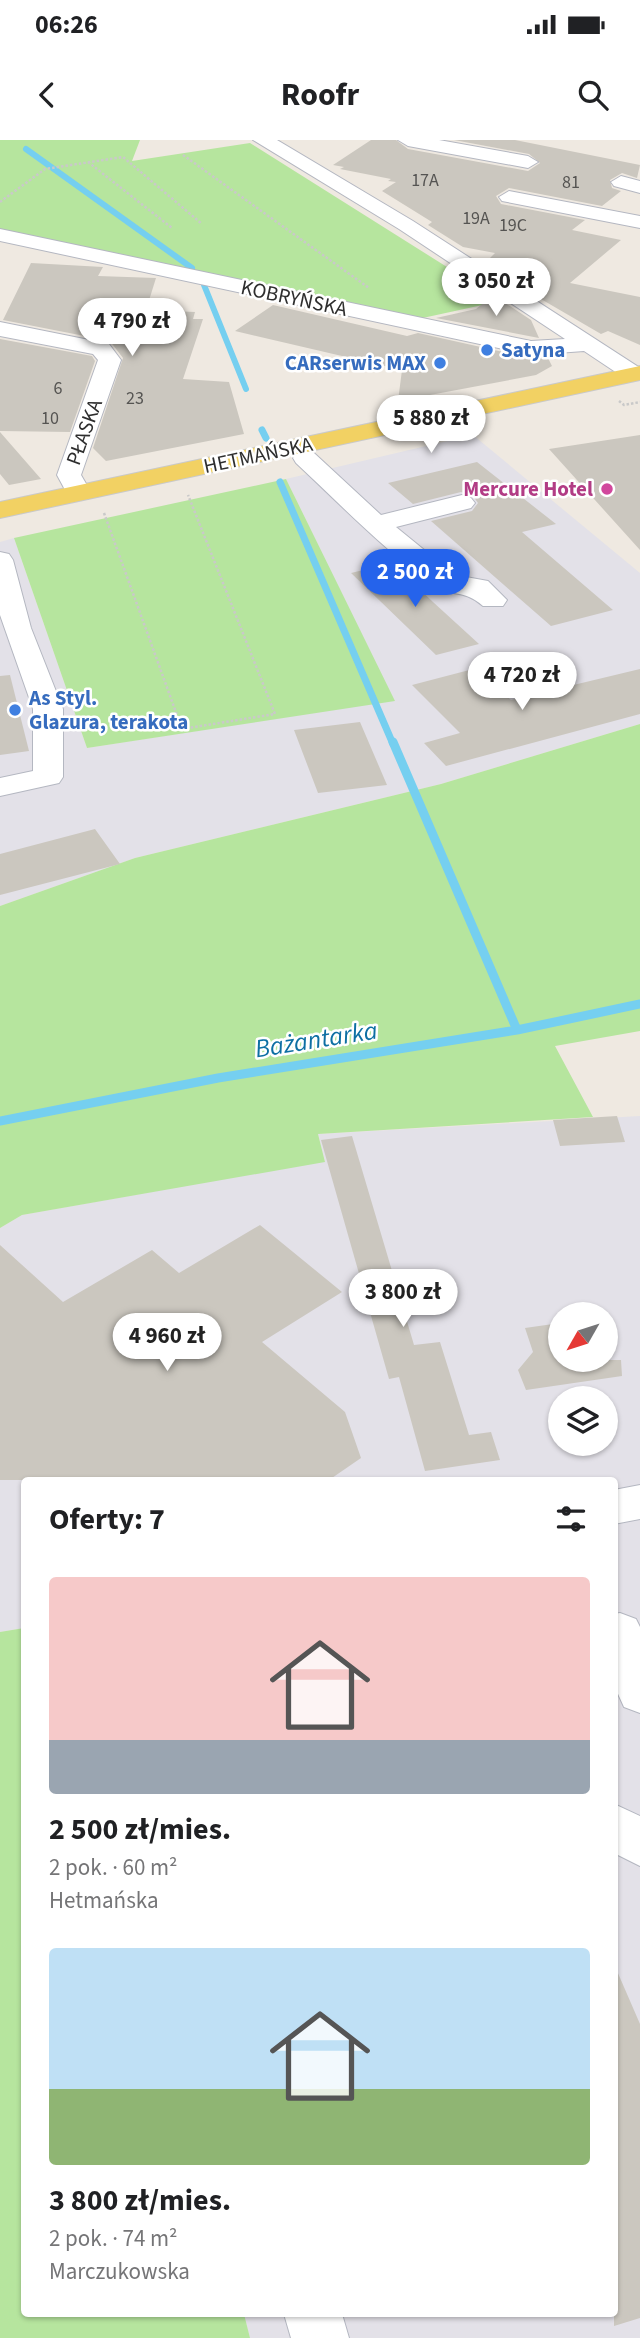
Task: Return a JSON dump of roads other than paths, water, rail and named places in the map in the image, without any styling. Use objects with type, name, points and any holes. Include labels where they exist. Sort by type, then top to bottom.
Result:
[{"type":"main road","name":"HETMAŃSKA","points":[[0,524],[88,498],[636,383]]},
{"type":"main road","name":"HETMAŃSKA","points":[[0,510],[180,485],[541,402]]},
{"type":"street","points":[[263,140],[406,225],[588,344],[636,383]]},
{"type":"street","points":[[408,140],[528,162]]},
{"type":"street","points":[[509,197],[640,222]]},
{"type":"street","name":"KOBRYŃSKA","points":[[0,235],[531,348],[588,344]]},
{"type":"street","name":"PŁASKA","points":[[0,329],[101,349],[110,360],[69,475],[88,498]]},
{"type":"street","points":[[305,458],[376,524],[446,582],[478,587],[493,600]]},
{"type":"street","points":[[376,524],[462,503]]},
{"type":"street","points":[[0,560],[8,630],[48,709],[48,777],[0,787]]},
{"type":"street","points":[[618,1506],[640,1502]]},
{"type":"street","points":[[618,1632],[640,1693]]},
{"type":"street","points":[[618,1828],[640,1844]]},
{"type":"street","points":[[314,2317],[320,2338]]},
{"type":"waterway","points":[[26,149],[192,268]]},
{"type":"waterway","points":[[204,285],[246,389]]},
{"type":"waterway","points":[[262,430],[266,438]]},
{"type":"waterway","points":[[280,482],[393,744]]},
{"type":"waterway","points":[[393,742],[517,1030]]},
{"type":"waterway","name":"Bażantarka","points":[[517,1030],[640,1004]]},
{"type":"waterway","name":"Bażantarka","points":[[0,1121],[218,1078],[517,1030]]},
{"type":"place","name":"Satyna","points":[[487,350]]},
{"type":"place","name":"CARserwis MAX","points":[[440,363]]},
{"type":"place","name":"Mercure Hotel","points":[[607,489]]},
{"type":"place","name":"As Styl. Glazura, terakota","points":[[15,710]]}]
